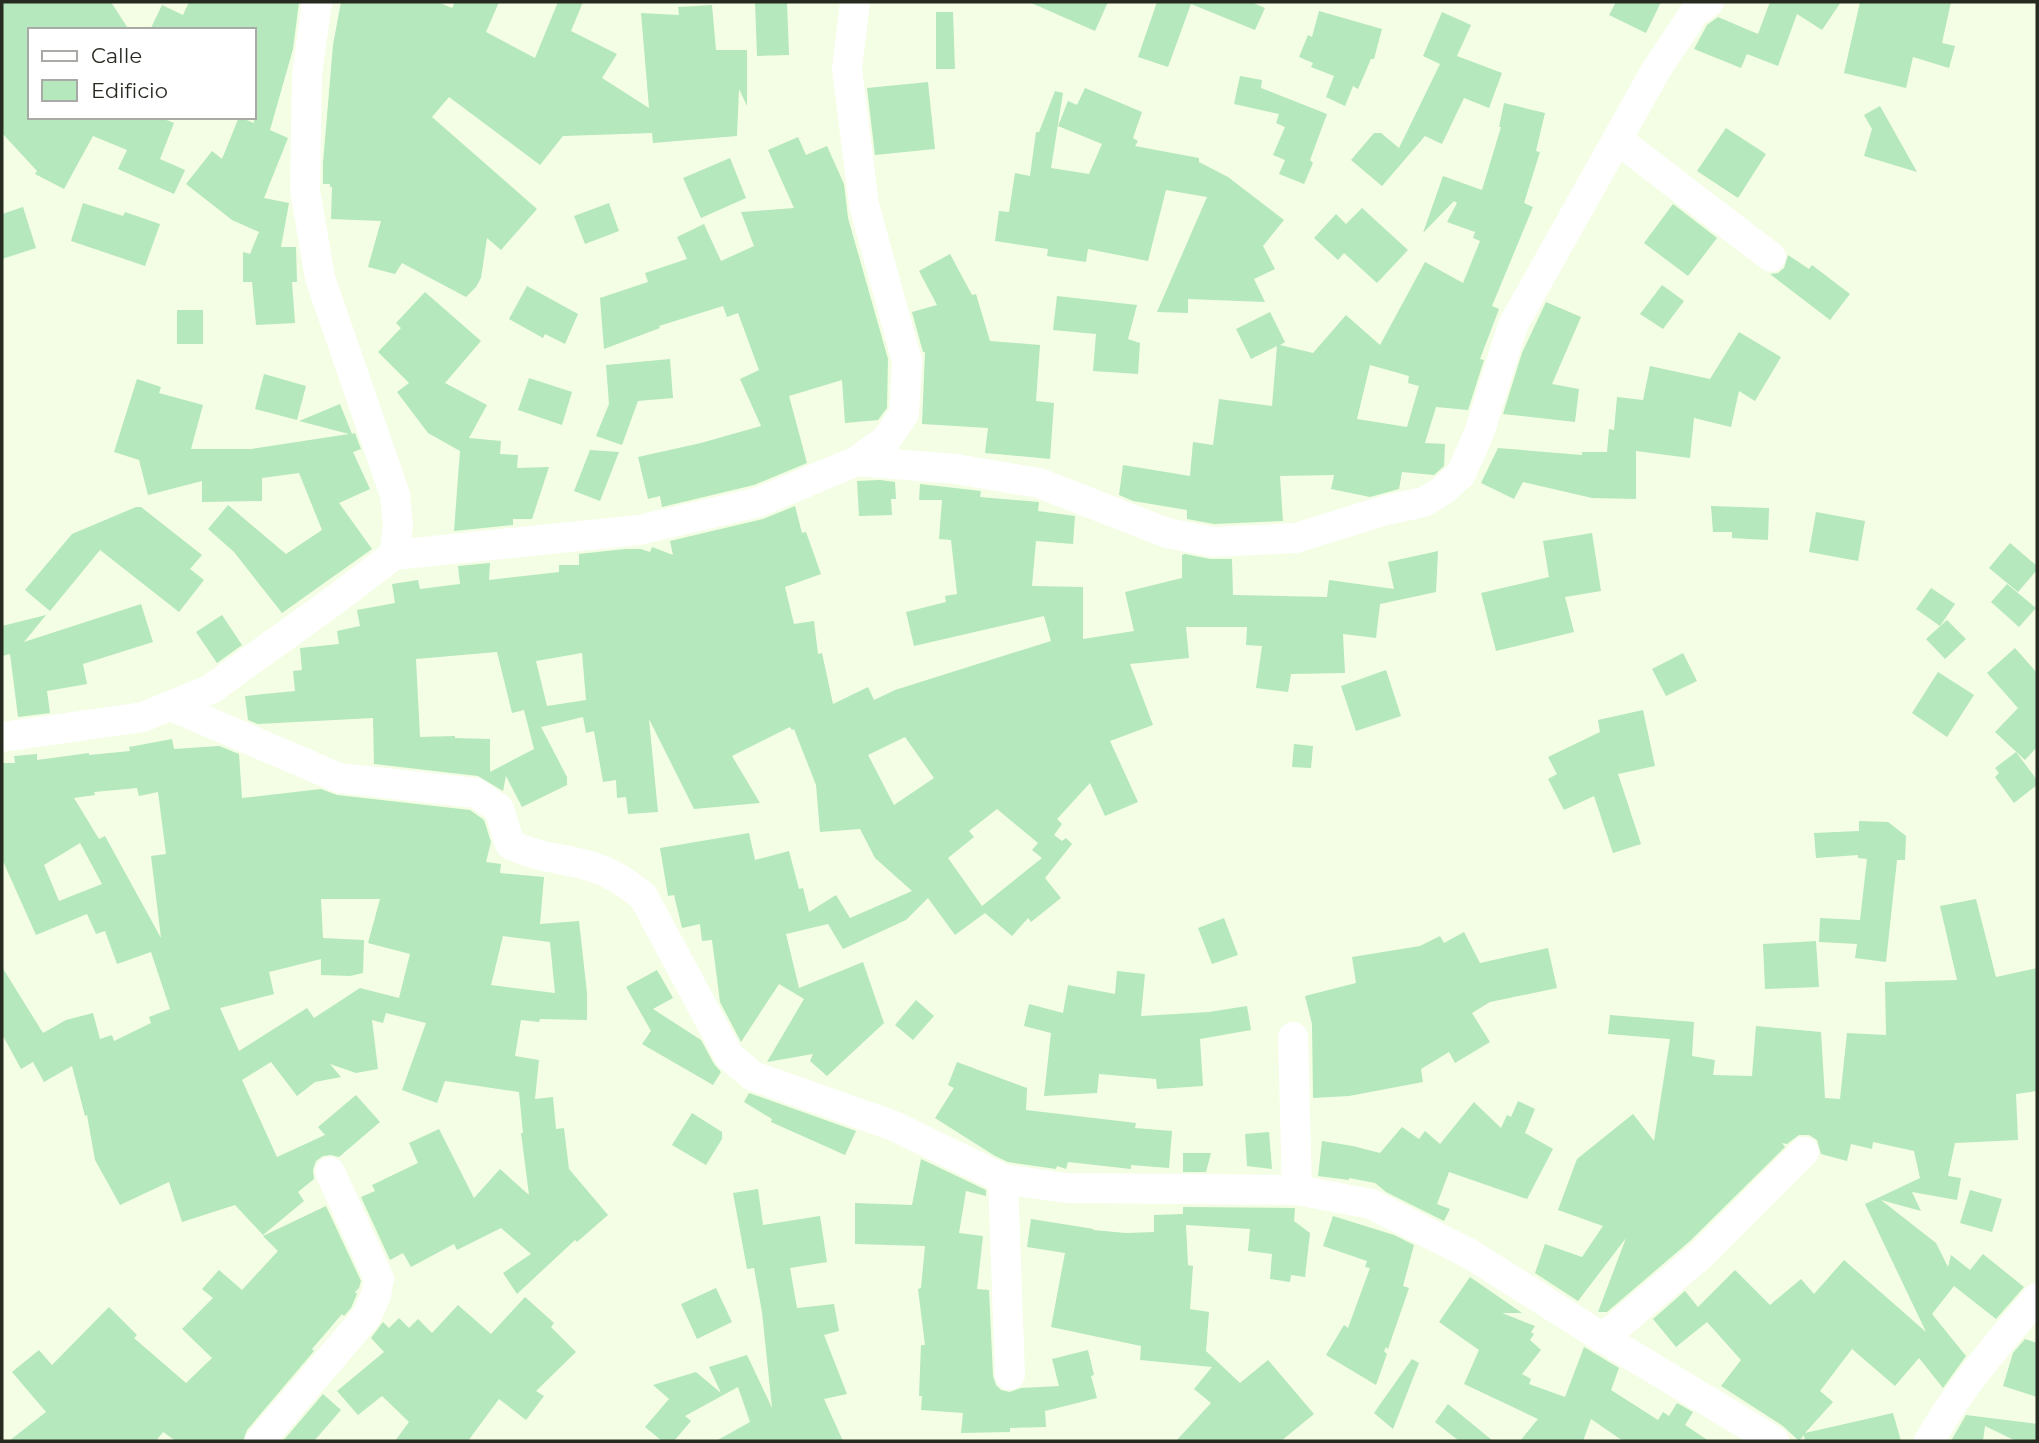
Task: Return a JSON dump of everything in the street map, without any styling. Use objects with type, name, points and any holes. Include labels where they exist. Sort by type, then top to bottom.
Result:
[{"type":"street","points":[[317,2],[307,75],[305,190],[320,278],[395,495],[398,526],[394,555]]},
{"type":"street","points":[[2,737],[144,717],[211,689],[394,555],[639,530],[760,502],[858,461],[886,440],[904,414],[907,361],[864,205],[847,69],[855,2]]},
{"type":"street","points":[[858,461],[956,469],[1039,483],[1167,533],[1213,542],[1296,538],[1386,510],[1424,502],[1461,474],[1471,455],[1513,325],[1656,70],[1694,13],[1709,2]]},
{"type":"street","points":[[1618,140],[1771,257]]},
{"type":"street","points":[[171,706],[338,778],[476,793],[499,809],[510,844],[527,853],[589,866],[623,879],[643,896],[729,1056],[753,1076],[894,1126],[1003,1179],[1066,1188],[1297,1189],[1371,1204],[1470,1254],[1774,1441]]},
{"type":"street","points":[[1293,1037],[1297,1189]]},
{"type":"street","points":[[1603,1338],[1702,1254],[1804,1152]]},
{"type":"street","points":[[260,1441],[366,1317],[376,1295],[379,1279],[330,1172]]},
{"type":"street","points":[[1003,1179],[1010,1375]]},
{"type":"street","points":[[1929,1441],[1941,1420],[2004,1335],[2037,1298]]},
{"type":"building","points":[[2,2],[111,2],[128,28],[28,28],[28,119],[164,119],[174,123],[160,159],[185,170],[174,194],[118,169],[127,150],[93,136],[64,189],[35,174],[37,171],[2,133]]},
{"type":"building","points":[[189,2],[299,2],[293,49],[270,130],[288,138],[264,198],[289,203],[281,247],[296,247],[297,282],[292,282],[295,323],[256,325],[252,282],[243,282],[243,252],[250,254],[259,232],[232,220],[186,184],[212,151],[222,159],[238,119],[254,123],[256,119],[256,28],[151,28],[162,5],[183,15]]},
{"type":"building","points":[[341,2],[438,2],[452,8],[455,2],[499,2],[486,32],[535,58],[558,2],[583,2],[571,31],[617,54],[602,78],[649,108],[641,13],[679,15],[678,7],[712,5],[716,50],[747,50],[747,106],[739,89],[737,136],[653,143],[652,133],[563,136],[540,165],[449,97],[432,117],[537,209],[501,250],[487,238],[481,278],[466,297],[402,263],[395,274],[368,267],[381,221],[331,219],[332,187],[330,184],[323,184],[323,163],[333,45]]},
{"type":"building","points":[[755,2],[787,2],[789,55],[757,56]]},
{"type":"building","points":[[1029,2],[1108,2],[1095,31]]},
{"type":"building","points":[[1157,2],[1251,2],[1265,8],[1255,30],[1191,4],[1168,67],[1138,57]]},
{"type":"building","points":[[1616,2],[1661,2],[1646,33],[1609,15]]},
{"type":"building","points":[[1770,2],[1841,2],[1822,30],[1797,14],[1778,66],[1747,54],[1741,68],[1694,49],[1707,25],[1718,17],[1758,34]]},
{"type":"building","points":[[1860,2],[1951,2],[1942,43],[1955,46],[1949,68],[1913,57],[1906,88],[1844,73]]},
{"type":"building","points":[[1319,11],[1382,29],[1374,59],[1371,59],[1358,89],[1353,86],[1345,106],[1326,97],[1334,76],[1311,67],[1313,63],[1299,57],[1308,35],[1312,37]]},
{"type":"building","points":[[936,12],[953,12],[955,69],[936,69]]},
{"type":"building","points":[[1442,12],[1471,25],[1457,56],[1502,73],[1489,108],[1464,98],[1442,144],[1425,136],[1382,186],[1351,160],[1374,133],[1381,133],[1399,148],[1440,64],[1423,56]]},
{"type":"building","points":[[1240,76],[1262,80],[1261,88],[1327,114],[1304,184],[1279,174],[1285,160],[1273,155],[1285,127],[1276,123],[1279,114],[1234,104]]},
{"type":"building","points":[[928,82],[935,149],[875,155],[867,88]]},
{"type":"building","points":[[1085,88],[1142,112],[1133,138],[1138,141],[1135,146],[1199,158],[1199,162],[1228,177],[1284,220],[1263,246],[1275,269],[1254,279],[1265,302],[1188,299],[1188,313],[1157,312],[1207,197],[1166,190],[1148,261],[1088,249],[1086,262],[1047,256],[1048,249],[995,241],[999,211],[1009,212],[1015,173],[1030,176],[1036,132],[1039,132],[1055,91],[1063,93],[1051,168],[1089,174],[1102,144],[1058,126],[1068,101],[1077,105]]},
{"type":"building","points":[[1504,103],[1545,113],[1536,151],[1540,152],[1524,203],[1533,207],[1492,306],[1499,309],[1480,359],[1484,360],[1468,410],[1436,407],[1425,443],[1445,444],[1444,466],[1434,475],[1402,472],[1399,489],[1370,497],[1331,489],[1334,475],[1280,476],[1283,521],[1214,524],[1187,519],[1187,510],[1133,501],[1119,495],[1123,465],[1190,476],[1193,442],[1213,445],[1219,399],[1272,406],[1277,346],[1251,359],[1236,329],[1270,312],[1285,342],[1280,345],[1313,353],[1346,315],[1380,345],[1425,262],[1463,283],[1480,241],[1473,238],[1475,232],[1447,222],[1457,203],[1454,201],[1423,233],[1443,176],[1482,190]],"holes":[[[1370,365],[1409,376],[1408,383],[1419,386],[1407,427],[1357,419]]]},
{"type":"building","points":[[1880,106],[1917,172],[1864,156],[1872,129],[1864,115]]},
{"type":"building","points":[[1726,128],[1766,154],[1738,198],[1697,171]]},
{"type":"building","points":[[798,137],[806,155],[827,146],[844,184],[848,218],[888,359],[887,408],[878,420],[845,423],[842,380],[789,396],[807,463],[754,485],[662,507],[660,496],[648,499],[638,457],[761,426],[740,379],[759,370],[738,313],[727,317],[723,306],[659,326],[660,328],[604,349],[600,298],[648,282],[645,273],[687,259],[677,237],[704,224],[721,261],[754,246],[741,212],[794,208],[768,150]]},
{"type":"building","points":[[730,158],[746,198],[701,218],[683,178]]},
{"type":"building","points":[[83,203],[123,216],[125,212],[160,224],[145,266],[71,241]]},
{"type":"building","points":[[609,203],[619,231],[585,244],[574,216]]},
{"type":"building","points":[[1673,204],[1717,238],[1688,276],[1644,243]]},
{"type":"building","points":[[23,207],[36,248],[2,259],[2,214]]},
{"type":"building","points":[[1362,208],[1408,250],[1377,283],[1344,253],[1338,260],[1314,238],[1336,214],[1346,224]]},
{"type":"building","points":[[950,254],[972,295],[976,294],[990,341],[1040,345],[1036,401],[1054,403],[1050,459],[985,453],[988,428],[922,424],[925,352],[912,312],[937,305],[919,271]]},
{"type":"building","points":[[1788,255],[1809,269],[1812,265],[1850,294],[1830,320],[1770,274],[1778,273],[1784,268]]},
{"type":"building","points":[[1662,285],[1684,301],[1663,329],[1640,314]]},
{"type":"building","points":[[527,286],[578,314],[565,344],[545,334],[543,338],[509,319]]},
{"type":"building","points":[[425,292],[481,341],[445,383],[487,405],[469,438],[501,441],[500,454],[518,455],[517,468],[549,467],[532,519],[513,519],[513,525],[454,531],[460,451],[428,433],[397,392],[409,383],[378,352],[401,328],[396,323]]},
{"type":"building","points":[[1057,296],[1137,305],[1128,339],[1140,343],[1138,374],[1093,371],[1096,334],[1053,330]]},
{"type":"building","points":[[1546,302],[1581,317],[1552,384],[1579,389],[1575,422],[1503,414],[1522,353]]},
{"type":"building","points":[[177,310],[203,310],[203,344],[177,344]]},
{"type":"building","points":[[1739,332],[1781,357],[1755,401],[1739,391],[1731,427],[1694,418],[1690,458],[1636,451],[1636,499],[1592,498],[1523,482],[1514,499],[1481,483],[1498,448],[1582,455],[1582,452],[1607,452],[1609,429],[1614,430],[1617,397],[1643,400],[1650,366],[1710,379]]},
{"type":"building","points":[[670,359],[673,398],[638,401],[622,445],[596,436],[609,404],[606,365]]},
{"type":"building","points":[[264,374],[306,386],[297,420],[255,409]]},
{"type":"building","points":[[529,378],[572,392],[562,425],[518,410]]},
{"type":"building","points":[[137,379],[161,387],[159,393],[203,405],[191,449],[251,449],[349,434],[299,421],[340,404],[361,449],[353,452],[370,489],[339,503],[372,549],[282,613],[234,552],[208,529],[228,505],[286,554],[322,530],[299,473],[262,478],[262,501],[202,502],[202,481],[148,495],[139,460],[114,452]]},
{"type":"building","points":[[590,450],[619,452],[600,501],[574,491]]},
{"type":"building","points":[[857,481],[895,482],[896,499],[891,499],[892,515],[859,516]]},
{"type":"building","points":[[920,484],[981,491],[980,497],[1039,502],[1038,511],[1075,516],[1073,544],[1036,541],[1032,586],[1083,587],[1083,639],[1134,631],[1125,592],[1182,578],[1182,555],[1185,554],[1210,559],[1232,559],[1233,595],[1327,597],[1329,580],[1394,589],[1388,562],[1438,551],[1436,592],[1380,604],[1376,638],[1343,634],[1345,673],[1291,674],[1288,692],[1256,688],[1262,646],[1246,645],[1247,627],[1186,627],[1189,658],[1130,664],[1153,725],[1110,741],[1138,802],[1105,816],[1090,783],[1057,819],[1062,824],[1054,835],[1062,841],[1066,838],[1072,844],[1045,878],[1061,898],[1031,922],[1028,918],[1012,936],[985,913],[955,935],[928,898],[906,920],[843,949],[828,924],[786,934],[799,988],[863,962],[884,1023],[827,1076],[810,1061],[813,1054],[767,1062],[804,999],[779,984],[741,1042],[720,1002],[712,940],[702,941],[700,924],[682,928],[674,895],[668,896],[660,848],[749,833],[755,860],[789,851],[799,889],[803,888],[809,912],[836,895],[850,918],[912,891],[875,858],[860,829],[820,832],[816,785],[794,729],[790,727],[732,756],[760,803],[694,809],[649,719],[658,812],[628,814],[626,797],[617,798],[616,780],[603,782],[594,731],[586,733],[583,717],[541,727],[567,777],[567,785],[522,807],[506,776],[503,791],[478,776],[374,764],[373,718],[258,724],[248,720],[245,696],[295,691],[293,671],[302,670],[300,648],[339,644],[337,631],[360,626],[357,610],[395,603],[392,584],[418,580],[420,589],[460,584],[458,566],[490,563],[489,580],[559,572],[559,565],[579,565],[579,554],[625,549],[650,552],[652,547],[673,555],[670,541],[763,519],[795,506],[802,533],[806,532],[821,574],[785,587],[794,624],[814,621],[818,654],[822,653],[833,704],[868,687],[874,700],[895,690],[1051,641],[1044,616],[914,646],[906,612],[946,602],[945,596],[957,594],[951,540],[939,539],[942,500],[919,500]],"holes":[[[497,652],[512,713],[524,710],[534,749],[490,772],[490,739],[420,737],[416,659]],[[582,653],[586,700],[547,706],[536,661]],[[905,737],[934,778],[894,805],[868,755]],[[997,809],[1038,843],[1032,850],[1042,858],[982,906],[948,858],[974,837],[969,831]]]},
{"type":"building","points":[[1711,506],[1769,508],[1768,540],[1732,538],[1732,532],[1713,532]]},
{"type":"building","points":[[141,507],[202,555],[190,569],[204,580],[179,612],[100,550],[50,611],[25,590],[72,534]]},
{"type":"building","points":[[1816,512],[1865,521],[1858,561],[1809,552]]},
{"type":"building","points":[[1592,533],[1601,591],[1565,597],[1574,632],[1496,651],[1481,593],[1549,577],[1543,541]]},
{"type":"building","points":[[2010,543],[2037,566],[2037,570],[2018,592],[1989,568]]},
{"type":"building","points":[[2007,584],[2036,608],[2019,627],[1991,602]]},
{"type":"building","points":[[1931,588],[1955,604],[1940,626],[1916,609]]},
{"type":"building","points":[[141,604],[153,642],[83,664],[87,684],[47,691],[50,713],[18,717],[10,654],[2,656],[2,626],[46,615],[24,642]]},
{"type":"building","points":[[222,615],[242,645],[217,663],[196,632]]},
{"type":"building","points":[[1947,620],[1966,639],[1945,659],[1926,639]]},
{"type":"building","points":[[2015,648],[2037,673],[2037,747],[2025,760],[1995,732],[2018,708],[1987,673]]},
{"type":"building","points":[[1683,653],[1697,681],[1666,696],[1652,669]]},
{"type":"building","points":[[1386,670],[1401,716],[1356,731],[1341,686]]},
{"type":"building","points":[[1938,672],[1974,695],[1947,737],[1912,713]]},
{"type":"building","points":[[1643,710],[1655,766],[1618,774],[1641,844],[1613,853],[1594,796],[1564,810],[1548,779],[1557,774],[1548,757],[1600,732],[1598,720]]},
{"type":"building","points":[[172,739],[174,749],[219,746],[239,754],[242,798],[321,789],[337,795],[470,810],[484,820],[491,842],[486,862],[501,864],[500,873],[544,877],[540,924],[579,921],[587,993],[587,1020],[521,1020],[515,1056],[539,1060],[535,1099],[553,1097],[556,1129],[564,1128],[569,1169],[608,1215],[577,1242],[575,1240],[517,1294],[503,1273],[531,1254],[501,1228],[457,1250],[454,1244],[411,1267],[403,1253],[390,1260],[361,1197],[375,1191],[372,1185],[418,1163],[409,1143],[439,1129],[474,1198],[500,1169],[529,1195],[519,1092],[445,1081],[437,1103],[402,1090],[426,1023],[386,1013],[383,1023],[372,1020],[378,1069],[356,1073],[330,1064],[341,1077],[315,1082],[297,1096],[271,1062],[242,1080],[277,1157],[325,1135],[318,1127],[356,1095],[380,1122],[339,1157],[323,1156],[316,1161],[314,1179],[298,1192],[304,1201],[263,1235],[235,1205],[182,1222],[169,1182],[120,1205],[95,1160],[87,1115],[85,1116],[72,1066],[44,1082],[33,1062],[21,1069],[2,1034],[2,967],[43,1033],[66,1020],[93,1013],[100,1039],[112,1035],[114,1041],[151,1023],[149,1017],[170,1009],[151,952],[117,964],[105,931],[96,934],[87,914],[36,935],[2,859],[2,763],[15,763],[14,756],[37,754],[37,760],[130,751],[129,747]],"holes":[[[137,788],[139,796],[158,792],[166,854],[151,856],[161,938],[105,836],[99,839],[74,798],[95,795],[94,792]],[[80,843],[102,884],[59,901],[44,865]],[[321,899],[380,899],[368,943],[410,954],[399,998],[360,988],[314,1018],[307,1008],[239,1051],[220,1008],[274,994],[269,972],[321,959],[321,975],[350,976],[363,973],[364,940],[323,938]],[[503,936],[550,942],[555,993],[491,985]]]},
{"type":"building","points":[[1294,744],[1313,746],[1311,768],[1292,767]]},
{"type":"building","points":[[2016,752],[2037,780],[2037,785],[2014,803],[1995,777],[1999,773],[1995,768]]},
{"type":"building","points":[[1859,821],[1888,822],[1906,836],[1905,860],[1897,860],[1886,962],[1855,958],[1857,944],[1819,942],[1820,918],[1860,920],[1867,859],[1858,858],[1858,855],[1816,858],[1814,833],[1859,831]]},
{"type":"building","points":[[1976,899],[1996,977],[2037,968],[2037,1091],[2016,1094],[2018,1140],[1955,1143],[1948,1176],[1961,1178],[1957,1200],[1912,1192],[1921,1211],[1881,1200],[1936,1243],[1948,1267],[1951,1255],[1970,1270],[1983,1254],[2024,1287],[1996,1319],[1954,1286],[1932,1314],[1966,1356],[1943,1388],[1919,1358],[1895,1386],[1852,1349],[1820,1391],[1833,1402],[1805,1433],[1893,1413],[1901,1441],[1805,1441],[1804,1435],[1799,1441],[1783,1426],[1721,1386],[1741,1360],[1707,1322],[1676,1347],[1653,1319],[1685,1291],[1698,1307],[1735,1270],[1770,1305],[1801,1279],[1814,1294],[1844,1260],[1926,1332],[1865,1204],[1920,1178],[1914,1151],[1873,1142],[1872,1149],[1851,1144],[1847,1161],[1821,1154],[1817,1140],[1809,1135],[1799,1135],[1787,1144],[1782,1143],[1785,1147],[1690,1241],[1607,1312],[1598,1312],[1626,1238],[1578,1301],[1535,1273],[1545,1244],[1582,1257],[1603,1226],[1558,1210],[1577,1159],[1633,1114],[1654,1141],[1670,1039],[1608,1034],[1610,1015],[1694,1022],[1692,1056],[1715,1060],[1713,1075],[1752,1076],[1756,1026],[1821,1032],[1825,1098],[1840,1099],[1847,1033],[1886,1035],[1885,982],[1957,980],[1940,906]]},
{"type":"building","points":[[1224,918],[1238,955],[1212,964],[1198,928]]},
{"type":"building","points":[[1464,932],[1480,963],[1548,948],[1557,988],[1490,1002],[1472,1013],[1490,1042],[1455,1063],[1449,1052],[1421,1069],[1423,1082],[1349,1096],[1313,1098],[1312,1024],[1305,996],[1356,983],[1352,957],[1420,946],[1440,936],[1444,943]]},
{"type":"building","points":[[1816,941],[1819,987],[1765,989],[1763,944]]},
{"type":"building","points":[[657,970],[673,998],[653,1009],[701,1040],[721,1072],[713,1085],[642,1044],[651,1031],[626,987]]},
{"type":"building","points":[[1117,971],[1145,974],[1141,1016],[1209,1012],[1247,1006],[1251,1030],[1200,1039],[1203,1086],[1157,1089],[1156,1079],[1099,1074],[1097,1093],[1044,1096],[1051,1033],[1024,1026],[1029,1004],[1063,1013],[1068,985],[1115,994]]},
{"type":"building","points":[[916,1000],[934,1016],[913,1040],[895,1025]]},
{"type":"building","points":[[957,1062],[1027,1088],[1026,1110],[1136,1123],[1135,1128],[1172,1131],[1169,1168],[1131,1165],[1131,1169],[1068,1162],[1066,1169],[1057,1166],[1056,1169],[1008,1162],[995,1156],[935,1118],[954,1088],[948,1085]]},
{"type":"building","points":[[749,1093],[856,1131],[845,1155],[771,1122],[772,1119],[744,1102]]},
{"type":"building","points":[[1518,1101],[1535,1109],[1525,1133],[1553,1149],[1527,1199],[1449,1172],[1437,1204],[1450,1209],[1444,1221],[1386,1192],[1375,1183],[1318,1176],[1322,1141],[1380,1153],[1402,1127],[1419,1139],[1425,1131],[1440,1144],[1474,1102],[1501,1128],[1507,1115],[1511,1117]]},
{"type":"building","points":[[692,1113],[722,1132],[722,1139],[706,1165],[672,1145]]},
{"type":"building","points":[[1269,1132],[1272,1169],[1247,1166],[1245,1134]]},
{"type":"building","points":[[1183,1153],[1211,1153],[1206,1172],[1183,1172]]},
{"type":"building","points":[[921,1159],[986,1190],[986,1196],[966,1191],[959,1233],[983,1236],[977,1289],[989,1290],[993,1376],[996,1385],[1001,1390],[1010,1392],[1021,1388],[1059,1386],[1052,1359],[1088,1350],[1097,1398],[1045,1411],[1046,1427],[1010,1428],[1010,1432],[961,1433],[963,1413],[921,1410],[921,1345],[925,1345],[918,1289],[921,1288],[925,1246],[855,1244],[855,1203],[912,1205]]},
{"type":"building","points":[[758,1189],[763,1225],[820,1216],[827,1262],[790,1268],[797,1308],[834,1304],[839,1331],[824,1335],[847,1394],[824,1399],[843,1441],[716,1441],[750,1422],[738,1387],[685,1416],[691,1421],[674,1441],[662,1441],[645,1427],[669,1399],[653,1385],[696,1372],[721,1393],[709,1367],[747,1355],[772,1408],[762,1312],[754,1268],[747,1269],[733,1193]]},
{"type":"building","points":[[1970,1190],[2002,1199],[1992,1232],[1960,1223]]},
{"type":"building","points":[[326,1206],[361,1281],[355,1292],[357,1294],[351,1308],[344,1316],[342,1314],[312,1349],[314,1351],[247,1430],[243,1441],[176,1441],[163,1432],[156,1441],[9,1441],[46,1412],[12,1372],[39,1350],[52,1365],[109,1307],[137,1335],[134,1338],[186,1383],[212,1358],[182,1329],[213,1298],[202,1289],[219,1270],[242,1290],[278,1251],[263,1236]]},
{"type":"building","points":[[1183,1207],[1295,1208],[1294,1221],[1310,1233],[1305,1277],[1291,1275],[1290,1282],[1270,1279],[1272,1254],[1248,1251],[1250,1229],[1186,1225],[1188,1265],[1193,1266],[1190,1309],[1209,1312],[1206,1351],[1240,1383],[1268,1360],[1314,1414],[1281,1441],[1176,1441],[1211,1403],[1194,1389],[1212,1367],[1140,1360],[1141,1346],[1051,1327],[1065,1253],[1027,1247],[1031,1219],[1093,1230],[1154,1232],[1154,1215],[1183,1214]]},
{"type":"building","points":[[1333,1216],[1394,1235],[1414,1245],[1403,1286],[1409,1288],[1388,1349],[1386,1347],[1384,1351],[1387,1354],[1376,1385],[1326,1355],[1344,1325],[1348,1328],[1370,1268],[1365,1267],[1367,1261],[1323,1246]]},
{"type":"building","points":[[1470,1277],[1522,1313],[1502,1313],[1535,1326],[1530,1340],[1541,1350],[1522,1374],[1531,1379],[1529,1384],[1565,1397],[1584,1347],[1619,1368],[1611,1390],[1658,1420],[1663,1412],[1669,1416],[1677,1403],[1693,1412],[1685,1425],[1709,1441],[1623,1441],[1591,1419],[1583,1441],[1520,1441],[1538,1419],[1464,1384],[1479,1350],[1439,1322]]},
{"type":"building","points":[[716,1288],[732,1322],[697,1339],[681,1304]]},
{"type":"building","points":[[525,1297],[554,1323],[551,1327],[576,1352],[536,1391],[544,1396],[526,1420],[499,1399],[468,1441],[395,1441],[409,1422],[382,1396],[358,1415],[337,1391],[384,1352],[371,1338],[383,1322],[389,1328],[399,1318],[409,1328],[418,1319],[432,1333],[458,1305],[491,1334]]},
{"type":"building","points":[[2025,1339],[2037,1343],[2037,1397],[2003,1386],[2013,1353]]},
{"type":"building","points":[[1412,1359],[1419,1363],[1393,1429],[1374,1413]]},
{"type":"building","points":[[323,1394],[341,1410],[314,1441],[283,1441]]},
{"type":"building","points":[[1448,1404],[1493,1441],[1459,1441],[1435,1422]]},
{"type":"building","points":[[1966,1415],[2037,1424],[2037,1441],[2016,1441],[1985,1426],[1983,1441],[1951,1441]]}]
